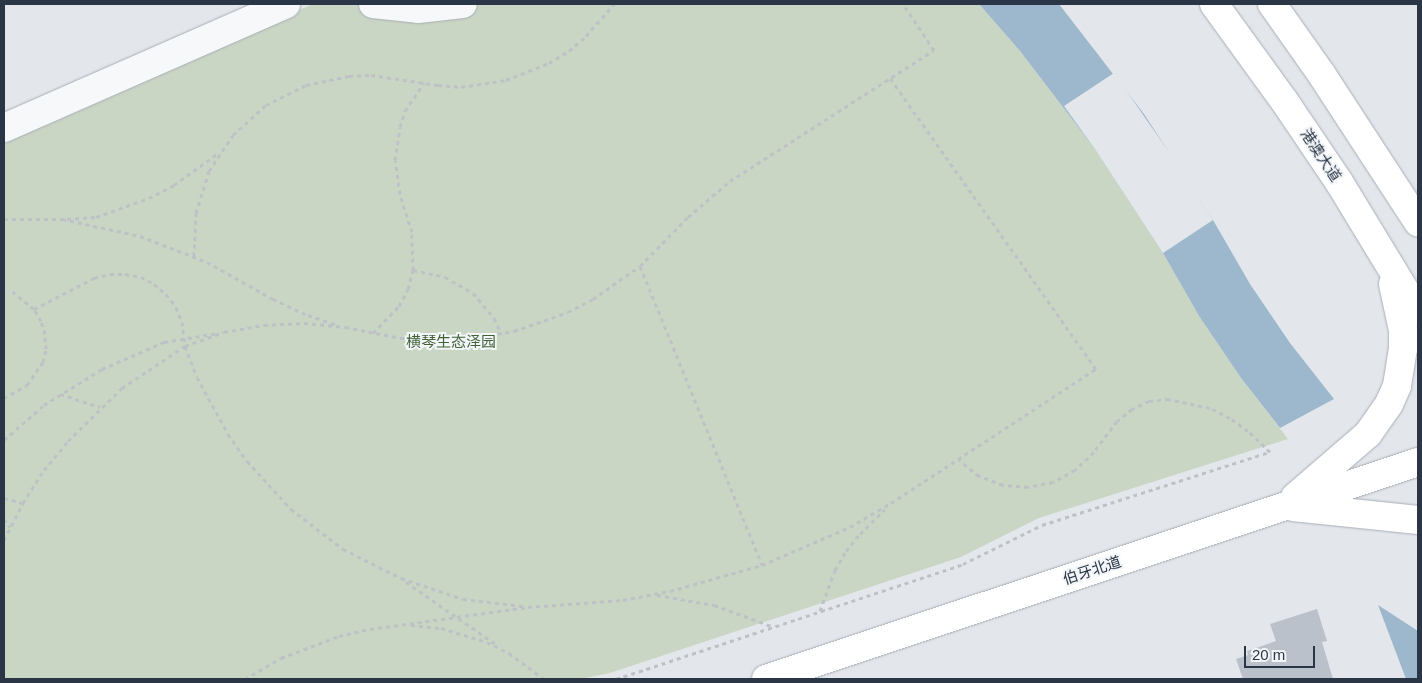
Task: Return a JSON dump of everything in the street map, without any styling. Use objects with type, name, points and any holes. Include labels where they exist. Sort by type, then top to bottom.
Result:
[{"type":"main road","name":"港澳大道","points":[[1214,4],[1285,102],[1418,312]]},
{"type":"main road","points":[[1272,4],[1334,91],[1418,222]]},
{"type":"main road","points":[[1284,506],[1368,434],[1390,404],[1397,386],[1403,349],[1402,330],[1388,262]]},
{"type":"main road","name":"伯牙北道","points":[[766,679],[810,672],[1284,506],[1418,462]]},
{"type":"main road","points":[[1284,506],[1418,520]]},
{"type":"street","points":[[4,128],[286,4]]},
{"type":"street","points":[[373,4],[418,9],[463,4]]},
{"type":"path","points":[[194,256],[196,213],[209,171],[233,135],[254,114],[285,94],[327,79],[371,75],[424,83],[461,86],[484,85],[528,73],[568,51],[592,31],[614,4]]},
{"type":"path","points":[[62,219],[140,236],[194,256],[273,299],[308,315],[345,327],[373,334],[429,340],[458,340],[501,333],[541,322],[568,312],[593,299],[640,266],[688,217],[730,181],[934,50],[902,4]]},
{"type":"path","points":[[245,679],[281,658],[310,645],[339,636],[406,624],[528,607],[576,605],[652,594],[717,579],[762,565],[807,547],[891,503],[1096,369],[890,78]]},
{"type":"path","points":[[373,334],[399,306],[408,289],[413,270],[412,232],[400,194],[395,160],[400,127],[405,111],[424,83]]},
{"type":"path","points":[[4,219],[96,217],[149,198],[174,185],[220,152]]},
{"type":"path","points":[[640,266],[762,565]]},
{"type":"path","points":[[413,270],[445,277],[473,293],[494,318],[501,333]]},
{"type":"path","points":[[34,309],[94,278],[110,274],[140,277],[154,284],[166,294],[176,307],[182,322],[185,346],[211,407],[237,448],[268,486],[291,509],[323,535],[372,565],[401,578],[463,598],[528,607]]},
{"type":"path","points":[[4,398],[16,394],[28,386],[43,362],[45,334],[34,309],[12,291]]},
{"type":"path","points":[[4,440],[60,394],[132,354],[184,337],[264,325],[304,323],[345,327]]},
{"type":"path","points":[[4,540],[23,503],[44,470],[68,441],[101,407],[153,366],[185,346],[224,332]]},
{"type":"path","points":[[60,394],[101,407]]},
{"type":"path","points":[[616,679],[963,564],[1042,525],[1270,452],[1248,431],[1230,418],[1210,408],[1169,399],[1150,401],[1132,409],[1117,422],[1094,452],[1075,470],[1053,482],[1028,487],[1003,485],[979,476],[959,460]]},
{"type":"path","points":[[4,498],[23,503]]},
{"type":"path","points":[[820,612],[835,570],[846,551],[891,503]]},
{"type":"path","points":[[4,519],[10,527]]},
{"type":"path","points":[[401,578],[544,679]]},
{"type":"path","points":[[652,594],[714,605],[772,627]]},
{"type":"path","points":[[406,624],[465,634],[509,653]]},
{"type":"green space","name":"横琴生态泽园","points":[[313,4],[979,4],[1020,51],[1095,149],[1163,253],[1199,316],[1241,378],[1288,439],[1039,518],[961,557],[610,673],[580,679],[4,679],[4,139]]},
{"type":"water","points":[[979,4],[1059,4],[1144,114],[1213,220],[1250,284],[1290,343],[1334,399],[1280,428],[1241,378],[1199,316],[1163,253],[1095,149],[1020,51]]},
{"type":"water","points":[[1378,605],[1418,631],[1418,679],[1406,679]]},
{"type":"pier","points":[[1114,73],[1180,168],[1213,220],[1163,253],[1095,149],[1064,106]]},
{"type":"building","points":[[1317,609],[1327,641],[1322,642],[1333,679],[1243,679],[1236,659],[1248,655],[1247,651],[1276,641],[1270,624]]}]
